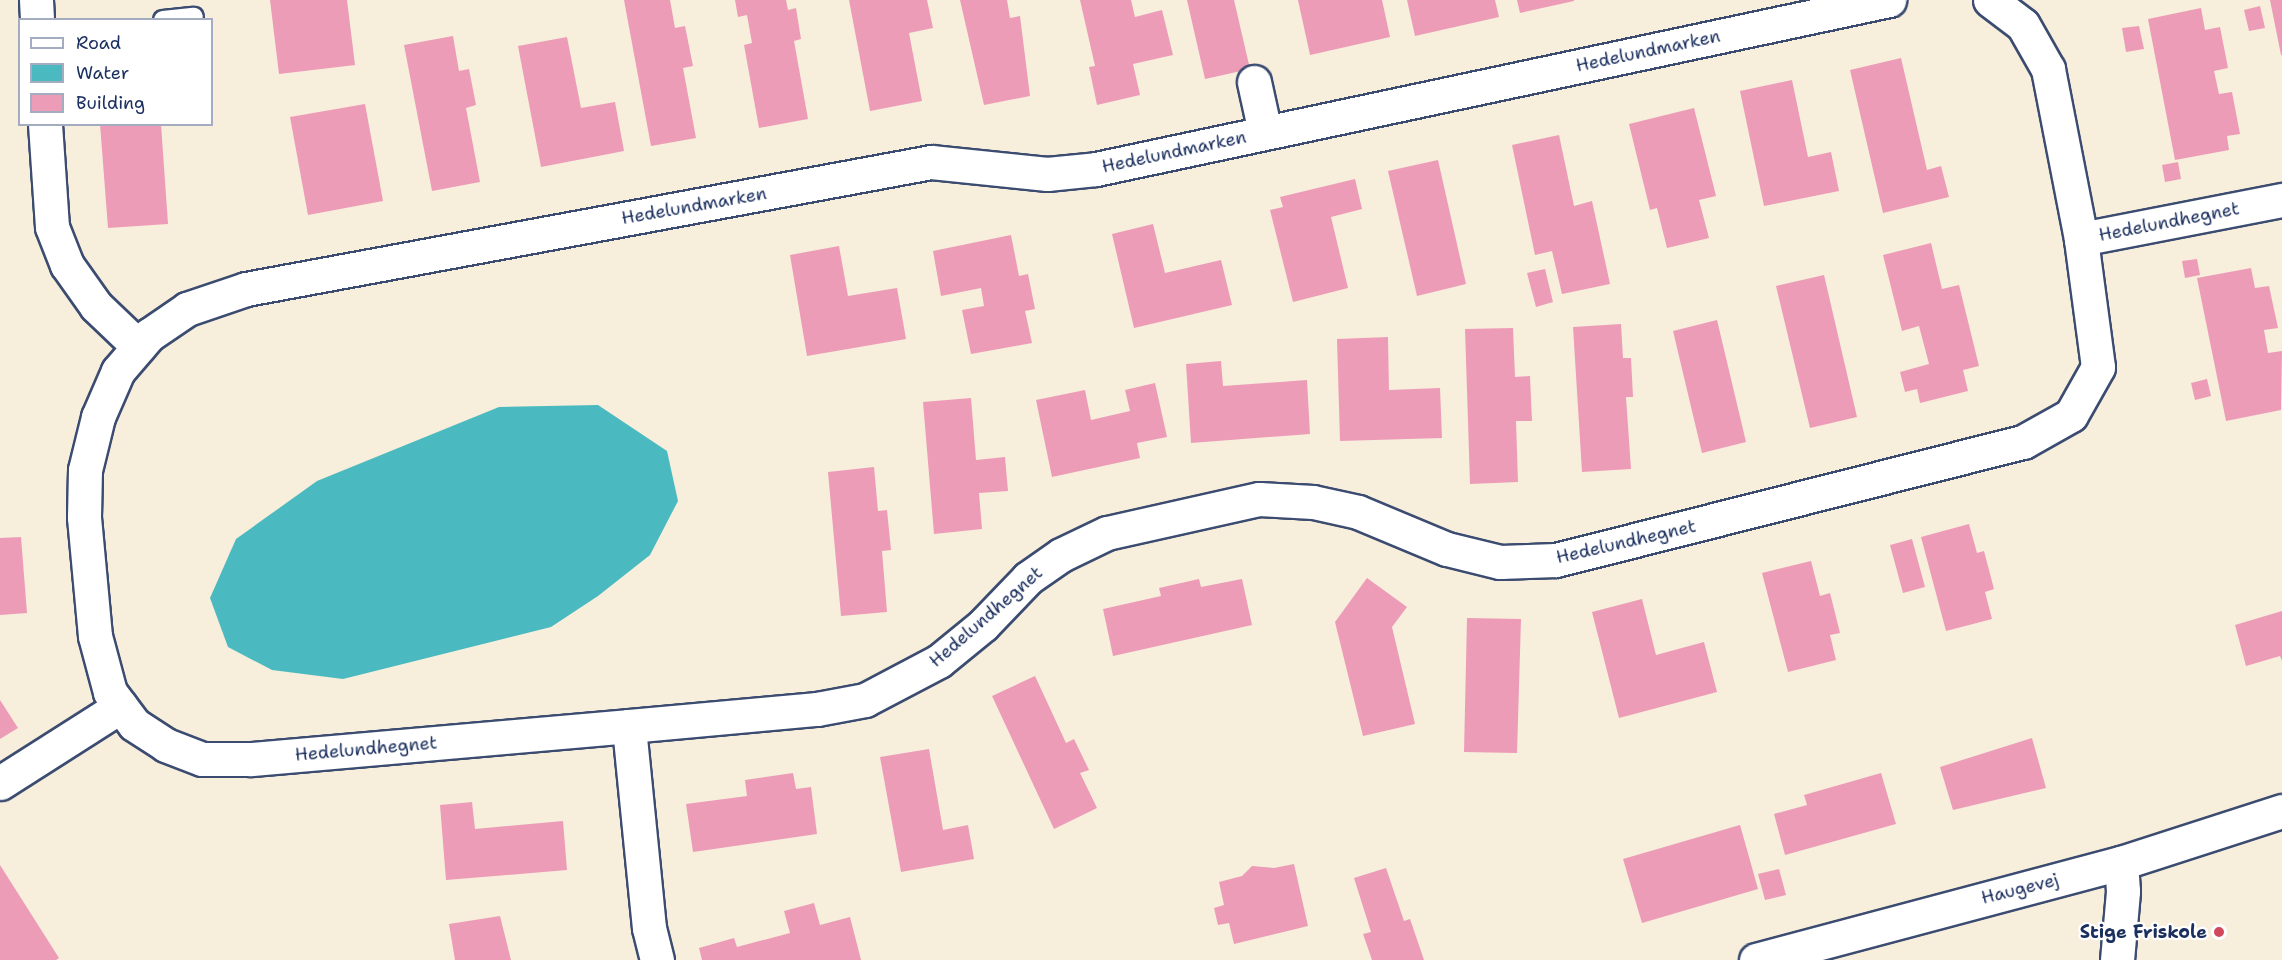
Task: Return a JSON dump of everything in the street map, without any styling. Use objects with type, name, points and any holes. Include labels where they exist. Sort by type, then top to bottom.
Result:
[{"type":"street","points":[[36,0],[37,18]]},
{"type":"street","name":"Hedelundmarken","points":[[118,371],[149,334],[187,309],[256,287],[932,162],[1047,174],[1096,169],[1889,0]]},
{"type":"street","points":[[1990,0],[2023,25],[2048,69],[2081,239]]},
{"type":"street","name":"Hedelundmarken","points":[[1254,82],[1266,132]]},
{"type":"street","points":[[45,126],[52,227],[67,265],[96,306],[139,347]]},
{"type":"street","name":"Hedelundhegnet","points":[[118,371],[98,417],[85,470],[84,517],[95,636],[110,692],[135,724],[166,745],[202,759],[249,759],[817,709],[865,700],[939,661],[983,625],[1028,578],[1061,555],[1107,533],[1259,499],[1313,502],[1358,512],[1447,549],[1500,562],[1556,560],[2023,442],[2071,415],[2098,367],[2081,239],[2282,200]]},
{"type":"street","points":[[0,783],[121,706]]},
{"type":"street","points":[[629,726],[649,928],[657,960]]},
{"type":"street","name":"Haugevej","points":[[1756,960],[2121,863],[2282,811]]},
{"type":"street","points":[[2117,960],[2123,891],[2121,863]]},
{"type":"lane","points":[[184,18],[195,17]]},
{"type":"water","points":[[598,405],[667,451],[678,501],[650,555],[598,596],[551,627],[343,679],[272,670],[228,647],[210,598],[236,539],[317,481],[499,407]]},
{"type":"building","points":[[270,0],[347,0],[355,65],[279,74]]},
{"type":"building","points":[[624,0],[670,0],[675,28],[685,26],[693,66],[683,68],[696,138],[651,146]]},
{"type":"building","points":[[735,0],[786,0],[788,10],[796,8],[801,39],[794,41],[808,119],[759,128],[744,45],[752,43],[747,15],[738,17]]},
{"type":"building","points":[[849,0],[927,0],[933,28],[909,33],[922,101],[870,111]]},
{"type":"building","points":[[960,0],[1007,0],[1010,18],[1020,16],[1030,96],[984,105]]},
{"type":"building","points":[[1080,0],[1131,0],[1135,17],[1162,10],[1173,55],[1133,64],[1140,95],[1097,105],[1089,67],[1095,66]]},
{"type":"building","points":[[1187,0],[1234,0],[1250,69],[1205,79]]},
{"type":"building","points":[[1298,0],[1382,0],[1390,37],[1310,55]]},
{"type":"building","points":[[1407,0],[1495,0],[1499,17],[1415,36]]},
{"type":"building","points":[[1517,0],[1574,0],[1574,1],[1520,13]]},
{"type":"building","points":[[2270,0],[2282,0],[2282,55],[2281,55]]},
{"type":"building","points":[[2260,6],[2265,28],[2249,31],[2244,10]]},
{"type":"building","points":[[2201,8],[2205,30],[2220,27],[2228,68],[2214,71],[2219,94],[2232,92],[2240,134],[2227,136],[2229,150],[2175,160],[2148,19]]},
{"type":"building","points":[[2139,26],[2144,49],[2126,52],[2122,28]]},
{"type":"building","points":[[453,36],[459,71],[469,69],[476,105],[466,108],[480,182],[432,191],[404,45]]},
{"type":"building","points":[[567,37],[581,108],[615,102],[624,151],[541,167],[518,46]]},
{"type":"building","points":[[1901,58],[1927,170],[1941,166],[1949,197],[1883,213],[1850,70]]},
{"type":"building","points":[[1792,80],[1808,157],[1831,152],[1839,191],[1764,206],[1740,91]]},
{"type":"building","points":[[365,104],[383,201],[308,215],[290,117]]},
{"type":"building","points":[[1694,108],[1716,196],[1699,200],[1709,238],[1667,248],[1657,208],[1650,210],[1629,124]]},
{"type":"building","points":[[100,126],[161,126],[168,224],[108,228]]},
{"type":"building","points":[[1559,135],[1574,206],[1592,201],[1610,284],[1562,294],[1552,251],[1535,255],[1512,145]]},
{"type":"building","points":[[1438,160],[1466,284],[1417,296],[1388,171]]},
{"type":"building","points":[[2178,162],[2181,179],[2165,182],[2162,165]]},
{"type":"building","points":[[1355,179],[1362,209],[1331,217],[1348,288],[1293,302],[1270,210],[1283,207],[1280,197]]},
{"type":"building","points":[[1153,224],[1165,273],[1221,260],[1232,305],[1134,328],[1112,234]]},
{"type":"building","points":[[1011,235],[1019,276],[1028,274],[1035,309],[1025,311],[1032,343],[971,354],[962,310],[984,306],[981,288],[941,296],[933,251]]},
{"type":"building","points":[[1931,243],[1942,289],[1959,285],[1979,366],[1963,370],[1968,391],[1920,403],[1917,389],[1905,392],[1900,372],[1929,364],[1919,326],[1902,331],[1883,255]]},
{"type":"building","points":[[839,246],[848,296],[897,288],[906,339],[807,356],[790,255]]},
{"type":"building","points":[[2197,259],[2200,275],[2185,278],[2182,261]]},
{"type":"building","points":[[2251,268],[2255,288],[2269,286],[2278,328],[2264,330],[2268,353],[2282,351],[2281,410],[2226,421],[2197,278]]},
{"type":"building","points":[[1545,269],[1553,302],[1536,307],[1527,273]]},
{"type":"building","points":[[1824,275],[1857,417],[1810,428],[1776,286]]},
{"type":"building","points":[[1717,320],[1746,442],[1702,453],[1673,331]]},
{"type":"building","points":[[1621,324],[1623,358],[1631,358],[1633,397],[1626,397],[1631,469],[1582,472],[1573,327]]},
{"type":"building","points":[[1513,328],[1515,377],[1530,376],[1532,421],[1516,421],[1518,482],[1470,484],[1465,329]]},
{"type":"building","points":[[1388,337],[1389,390],[1440,388],[1442,438],[1340,441],[1337,339]]},
{"type":"building","points":[[1221,361],[1223,386],[1307,380],[1310,434],[1191,443],[1186,364]]},
{"type":"building","points":[[2207,379],[2211,396],[2195,400],[2191,383]]},
{"type":"building","points":[[1155,383],[1167,437],[1137,443],[1140,458],[1052,477],[1036,400],[1085,390],[1091,420],[1130,411],[1125,390]]},
{"type":"building","points":[[971,398],[976,460],[1005,457],[1008,491],[979,493],[982,529],[934,534],[923,402]]},
{"type":"building","points":[[874,467],[878,511],[887,510],[891,550],[882,551],[887,612],[841,616],[828,472]]},
{"type":"building","points":[[1969,524],[1977,553],[1984,551],[1994,589],[1985,592],[1992,619],[1946,631],[1921,537]]},
{"type":"building","points":[[21,537],[27,613],[0,615],[0,538]]},
{"type":"building","points":[[1912,539],[1925,587],[1903,593],[1890,545]]},
{"type":"building","points":[[1811,561],[1820,596],[1830,593],[1840,633],[1830,635],[1836,660],[1788,672],[1762,573]]},
{"type":"building","points":[[1367,578],[1407,607],[1392,627],[1415,724],[1363,736],[1335,622]]},
{"type":"building","points":[[1199,579],[1201,587],[1242,579],[1252,625],[1113,656],[1103,609],[1161,596],[1159,588]]},
{"type":"building","points":[[1642,599],[1656,655],[1704,642],[1717,692],[1619,718],[1592,612]]},
{"type":"building","points":[[2282,611],[2282,661],[2280,656],[2246,666],[2235,625]]},
{"type":"building","points":[[1467,618],[1521,619],[1517,753],[1464,752]]},
{"type":"building","points":[[1035,676],[1066,743],[1074,739],[1089,770],[1080,773],[1097,808],[1054,829],[992,696]]},
{"type":"building","points":[[0,700],[18,728],[0,739]]},
{"type":"building","points":[[2032,738],[2046,788],[1953,810],[1940,767]]},
{"type":"building","points":[[929,749],[943,830],[968,825],[974,859],[901,872],[880,757]]},
{"type":"building","points":[[793,773],[796,789],[811,787],[817,834],[693,852],[686,804],[747,796],[745,780]]},
{"type":"building","points":[[1881,773],[1896,824],[1785,855],[1774,814],[1807,805],[1804,795]]},
{"type":"building","points":[[472,802],[475,829],[563,821],[567,870],[446,880],[440,805]]},
{"type":"building","points":[[1740,825],[1758,889],[1642,923],[1623,859]]},
{"type":"building","points":[[1294,864],[1308,926],[1234,944],[1229,923],[1218,925],[1214,908],[1224,905],[1219,882],[1242,876],[1252,866],[1274,868]]},
{"type":"building","points":[[0,865],[59,958],[56,960],[0,960]]},
{"type":"building","points":[[1386,868],[1404,921],[1410,919],[1424,960],[1372,960],[1363,934],[1371,932],[1354,878]]},
{"type":"building","points":[[1779,869],[1786,895],[1765,900],[1758,874]]},
{"type":"building","points":[[814,903],[820,925],[850,917],[861,960],[702,960],[699,948],[734,938],[737,947],[790,933],[784,911]]},
{"type":"building","points":[[500,916],[511,960],[455,960],[449,924]]},
{"type":"place","name":"Stige Friskole","points":[[2219,932]]}]
